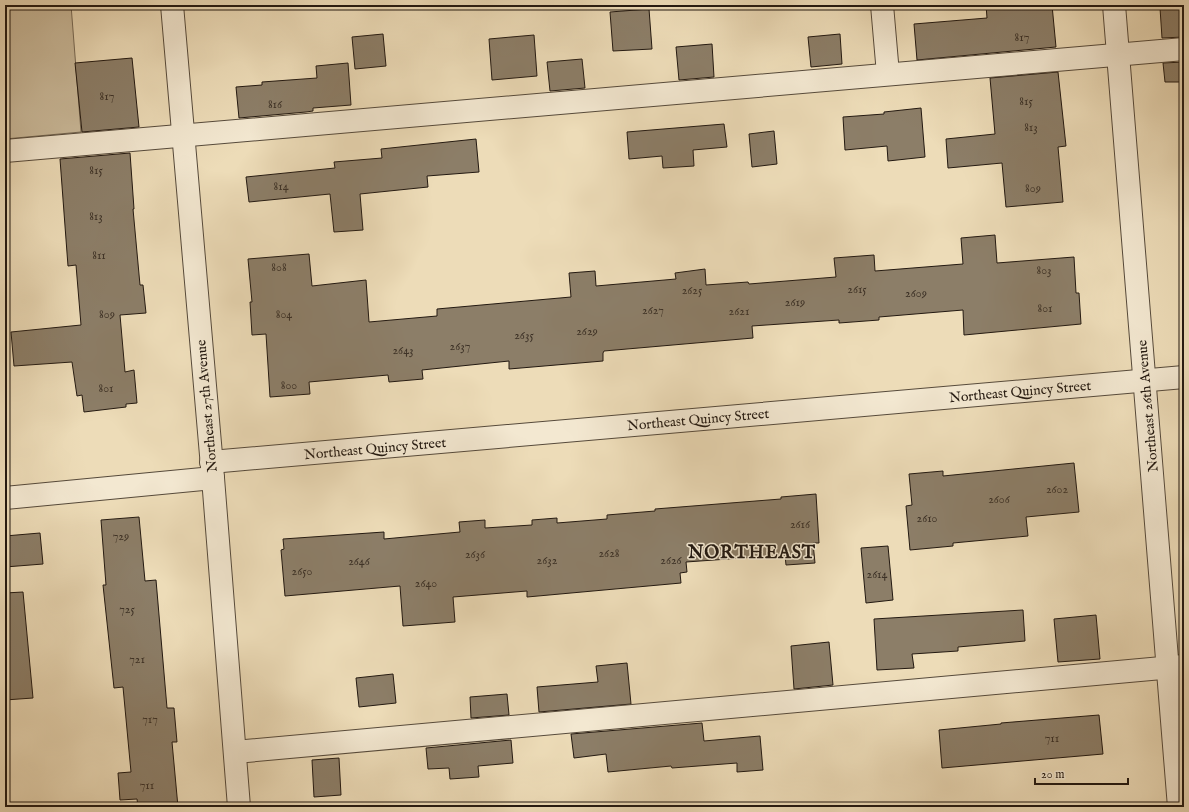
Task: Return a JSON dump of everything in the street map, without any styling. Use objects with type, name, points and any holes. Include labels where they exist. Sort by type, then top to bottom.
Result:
[{"type":"street","name":"Northeast 27th Avenue","points":[[172,5],[239,807]]},
{"type":"street","points":[[882,5],[888,74]]},
{"type":"street","name":"Northeast 26th Avenue","points":[[1114,5],[1144,380],[1175,667],[1179,807]]},
{"type":"street","points":[[5,151],[1184,49]]},
{"type":"street","name":"Northeast Quincy Street","points":[[5,498],[212,470],[1184,377]]},
{"type":"street","points":[[234,752],[1175,667]]},
{"type":"shaded area","points":[[5,5],[71,5],[81,132],[5,139]]},
{"type":"building","points":[[986,5],[1052,5],[1056,47],[917,60],[914,24],[987,18]]},
{"type":"building","points":[[1184,7],[1184,37],[1162,38],[1160,8]]},
{"type":"building","points":[[649,9],[652,49],[613,51],[610,12]]},
{"type":"building","points":[[383,34],[386,66],[355,69],[352,37]]},
{"type":"building","points":[[840,34],[842,64],[811,67],[808,37]]},
{"type":"building","points":[[534,35],[537,76],[492,80],[489,39]]},
{"type":"building","points":[[712,44],[714,77],[679,80],[676,47]]},
{"type":"building","points":[[132,58],[139,127],[82,132],[75,63]]},
{"type":"building","points":[[582,59],[585,88],[550,91],[547,62]]},
{"type":"building","points":[[1184,62],[1184,82],[1165,82],[1163,63]]},
{"type":"building","points":[[348,63],[351,105],[313,108],[313,111],[306,112],[239,118],[236,87],[262,85],[262,82],[317,78],[316,66]]},
{"type":"building","points":[[1058,72],[1066,146],[1058,147],[1063,202],[1006,207],[1002,163],[948,168],[946,139],[995,134],[990,78]]},
{"type":"building","points":[[921,108],[925,157],[888,161],[887,146],[845,150],[843,117],[884,114],[884,112]]},
{"type":"building","points":[[724,124],[727,147],[693,150],[694,166],[663,168],[662,156],[629,159],[627,132]]},
{"type":"building","points":[[774,131],[777,164],[752,167],[749,134]]},
{"type":"building","points":[[476,139],[479,172],[427,176],[428,187],[360,194],[363,230],[334,232],[330,194],[249,202],[246,177],[335,168],[334,162],[382,158],[381,149]]},
{"type":"building","points":[[130,153],[133,209],[140,285],[143,285],[146,313],[120,315],[125,372],[134,370],[137,403],[126,404],[126,407],[84,412],[82,395],[77,396],[72,362],[14,366],[11,332],[81,325],[76,265],[68,266],[60,159]]},
{"type":"building","points":[[995,235],[997,263],[1074,257],[1076,293],[1079,293],[1081,324],[964,335],[963,310],[879,317],[879,320],[839,323],[839,320],[752,326],[753,338],[604,351],[603,361],[509,369],[509,361],[422,370],[423,379],[389,382],[388,375],[309,382],[310,394],[270,397],[266,334],[252,335],[250,302],[252,302],[248,259],[309,254],[312,286],[366,280],[369,322],[437,316],[437,309],[571,297],[569,273],[595,271],[596,286],[676,279],[675,273],[705,269],[706,285],[748,282],[749,284],[836,277],[834,258],[874,255],[875,271],[963,264],[961,238]]},
{"type":"building","points":[[1074,463],[1079,512],[1026,517],[1028,536],[953,543],[953,546],[910,550],[906,506],[912,505],[909,474],[943,471],[943,476]]},
{"type":"building","points":[[816,494],[819,543],[813,543],[815,563],[786,565],[785,555],[686,562],[687,572],[680,573],[681,583],[527,597],[527,591],[453,597],[455,622],[403,626],[400,586],[285,596],[281,550],[284,549],[283,539],[384,532],[384,539],[460,532],[459,522],[485,520],[485,528],[532,525],[532,520],[557,518],[557,523],[607,519],[607,515],[655,511],[655,509],[781,499],[781,497]]},
{"type":"building","points":[[139,517],[145,581],[156,580],[167,708],[174,708],[177,742],[172,742],[178,807],[138,807],[137,799],[120,800],[118,773],[131,772],[123,687],[114,688],[103,585],[106,585],[101,520]]},
{"type":"building","points":[[40,533],[43,564],[5,567],[5,536]]},
{"type":"building","points":[[888,546],[893,600],[866,603],[861,548]]},
{"type":"building","points":[[23,592],[33,698],[5,700],[5,593]]},
{"type":"building","points":[[1023,610],[1025,641],[958,647],[958,651],[912,654],[914,668],[877,670],[874,619]]},
{"type":"building","points":[[1096,615],[1100,659],[1058,662],[1054,619]]},
{"type":"building","points":[[829,642],[833,685],[794,689],[791,646]]},
{"type":"building","points":[[627,663],[631,704],[539,712],[537,687],[598,682],[596,666]]},
{"type":"building","points":[[393,674],[396,703],[359,707],[356,678]]},
{"type":"building","points":[[507,694],[509,715],[471,718],[470,697]]},
{"type":"building","points":[[1099,715],[1103,754],[942,768],[939,730]]},
{"type":"building","points":[[702,723],[704,741],[760,736],[763,770],[737,772],[737,763],[672,768],[671,766],[608,772],[606,754],[574,758],[571,734]]},
{"type":"building","points":[[511,740],[513,763],[478,766],[479,777],[450,779],[449,768],[428,769],[426,748]]},
{"type":"building","points":[[339,758],[341,795],[314,797],[312,760]]},
{"type":"district","name":"NORTHEAST","points":[[752,552]]}]
